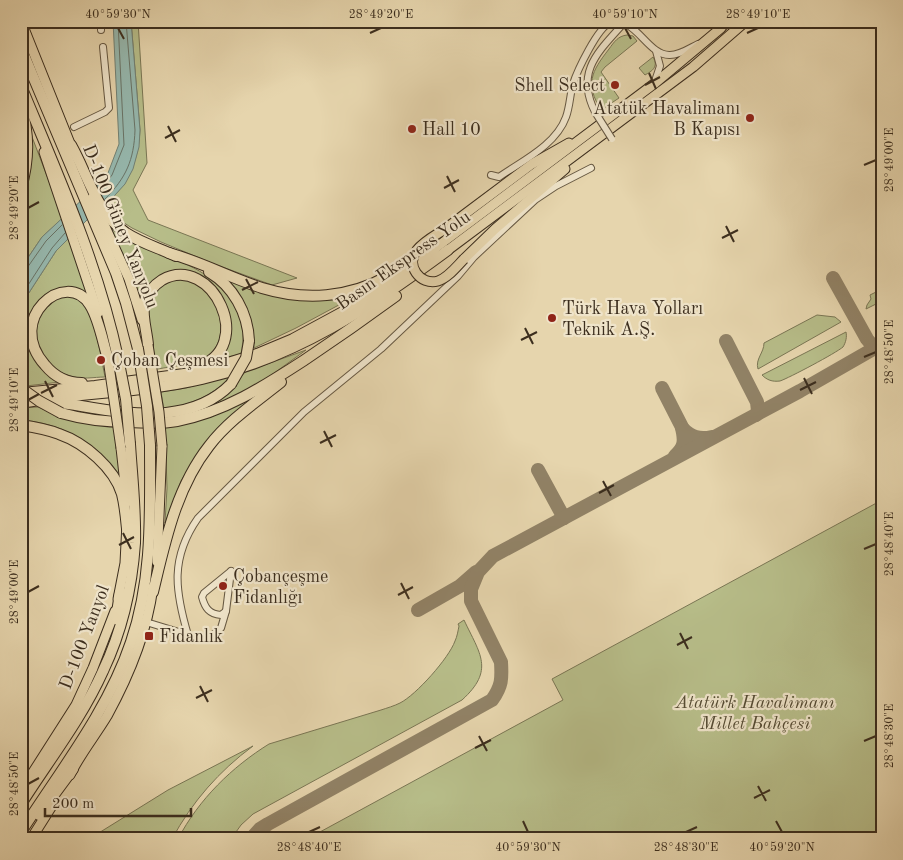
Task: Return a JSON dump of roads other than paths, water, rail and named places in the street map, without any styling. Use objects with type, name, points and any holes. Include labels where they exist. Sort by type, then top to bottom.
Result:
[{"type":"highway","points":[[21,26],[26,36]]},
{"type":"highway","points":[[21,48],[116,273],[143,347]]},
{"type":"highway","points":[[21,86],[95,273],[109,318],[113,359]]},
{"type":"highway","points":[[21,106],[27,149],[26,171],[21,188]]},
{"type":"highway","points":[[21,403],[57,402],[127,412],[163,414],[179,411],[205,403],[220,395],[231,384],[246,358],[249,341],[247,324],[244,312],[230,288],[211,273],[132,237],[117,226],[101,206],[71,144]]},
{"type":"highway","points":[[169,253],[186,257],[262,288],[293,295],[316,296],[339,294],[362,288],[387,277],[434,249]]},
{"type":"highway","name":"Basın Ekspress Yolu","points":[[21,393],[200,372],[257,354],[293,339],[354,306],[434,249]]},
{"type":"highway","points":[[21,388],[61,413],[113,422],[154,423],[182,420],[219,409],[247,396],[315,353],[397,295],[438,262],[448,250]]},
{"type":"highway","name":"Basın Ekspress Yolu","points":[[21,403],[173,385],[202,379],[268,359],[346,320],[402,284],[448,250]]},
{"type":"highway","points":[[21,832],[100,711],[115,682],[131,642],[140,610],[148,561],[150,445],[143,347],[144,302],[154,286],[168,278],[184,275],[201,282],[213,292],[226,320],[225,336],[220,350],[204,365],[163,376]]},
{"type":"highway","points":[[21,804],[81,712],[112,652],[130,585],[135,528],[126,446],[125,394],[113,359],[87,300],[75,293],[60,293],[49,298],[41,306],[34,319],[31,337],[34,349],[42,363],[56,375],[68,381],[108,384]]},
{"type":"highway","points":[[153,592],[171,521],[180,495],[208,447],[226,428],[300,368],[315,353]]},
{"type":"highway","points":[[21,426],[51,431],[66,437],[82,446],[99,461],[112,476],[122,494],[127,529]]},
{"type":"highway","points":[[81,712],[112,632],[120,593]]},
{"type":"highway","points":[[23,839],[73,769]]},
{"type":"main road","name":"D-100 Güney Yanyolu","points":[[22,21],[26,36],[86,184],[129,279],[159,412],[162,446],[158,541],[153,592],[135,657],[106,717],[31,839]]},
{"type":"main road","name":"Basın Ekspress Yolu","points":[[434,249],[654,84],[721,28],[726,21]]},
{"type":"main road","name":"Basın Ekspress Yolu","points":[[448,250],[693,67],[746,21]]},
{"type":"main road","points":[[577,153],[565,170],[502,223],[443,280],[429,282],[417,276],[413,266],[418,249],[542,158],[588,134]]},
{"type":"main road","name":"D-100 Yanyol","points":[[21,791],[66,722],[82,692],[108,629],[120,593],[125,563],[127,529],[126,446]]},
{"type":"street","points":[[101,21],[101,30]]},
{"type":"street","points":[[491,175],[499,177],[546,144],[555,135],[566,117],[573,84],[578,71],[599,33],[608,23],[616,22],[635,30],[656,51],[663,54],[673,55],[703,42]]},
{"type":"street","points":[[612,139],[589,101],[587,90],[589,68],[623,24]]},
{"type":"street","points":[[74,127],[105,112],[109,108],[103,47]]},
{"type":"street","points":[[654,84],[660,66],[656,51]]},
{"type":"street","points":[[188,636],[177,592],[178,569],[182,547],[198,518],[304,412],[382,349],[535,200],[556,186],[591,168]]},
{"type":"street","points":[[146,622],[188,636],[202,639],[209,638],[220,628],[226,611],[231,571],[204,593],[202,597],[208,611],[221,615],[226,611]]},
{"type":"water","points":[[113,21],[131,21],[140,130],[139,147],[133,169],[125,184],[106,205],[101,206],[56,251],[21,305],[21,268],[42,237],[100,183],[108,173],[119,144]]},
{"type":"place","name":"Shell Select","points":[[615,85]]},
{"type":"place","name":"Atatük Havalimanı B Kapısı","points":[[750,118]]},
{"type":"place","name":"Hall 10","points":[[412,129]]},
{"type":"place","name":"Türk Hava Yolları Teknik A.Ş.","points":[[552,318]]},
{"type":"place","name":"Çoban Çeşmesi","points":[[101,360]]},
{"type":"place","name":"Çobançeşme Fidanlığı","points":[[223,586]]},
{"type":"place","name":"Fidanlık","points":[[149,636]]},
{"type":"park label","name":"Atatürk Havalimanı Millet Bahçesi","points":[[755,712]]}]
